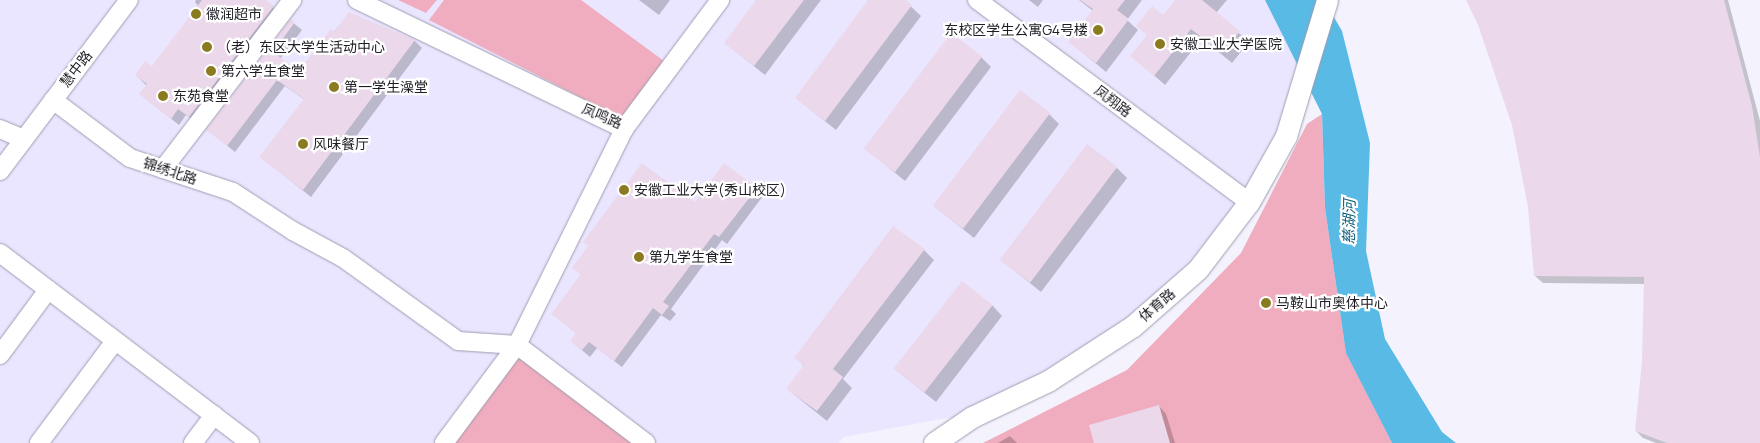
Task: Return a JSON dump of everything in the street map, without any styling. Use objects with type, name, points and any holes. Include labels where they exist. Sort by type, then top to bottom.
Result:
[{"type":"street","name":"慧中路","points":[[0,171],[129,0]]},
{"type":"street","points":[[163,169],[292,0]]},
{"type":"street","name":"凤鸣路","points":[[356,0],[436,36],[624,129],[720,0]]},
{"type":"street","name":"凤翔路","points":[[978,0],[1249,202]]},
{"type":"street","name":"体育路","points":[[934,443],[972,418],[1048,381],[1133,326],[1198,269],[1249,202],[1286,136],[1327,0]]},
{"type":"street","name":"锦绣北路","points":[[53,100],[130,158],[234,192],[293,231],[343,258],[458,341],[517,345]]},
{"type":"street","points":[[0,129],[24,139]]},
{"type":"street","points":[[444,443],[517,345],[624,129]]},
{"type":"street","points":[[0,253],[250,443]]},
{"type":"street","points":[[0,355],[48,290]]},
{"type":"street","points":[[38,443],[115,341]]},
{"type":"street","points":[[517,345],[646,443]]},
{"type":"street","points":[[193,443],[214,415]]},
{"type":"shaded area","name":"安徽工业大学(秀山校区)","points":[[0,0],[1317,0],[1270,152],[1225,228],[1133,326],[985,411],[844,437],[839,443],[0,443]]},
{"type":"shaded area","points":[[398,0],[437,0],[426,13]]},
{"type":"shaded area","points":[[444,0],[581,0],[664,61],[621,118],[429,20]]},
{"type":"shaded area","name":"马鞍山市奥体中心","points":[[1322,114],[1325,208],[1346,352],[1392,443],[983,443],[1127,370],[1241,253],[1307,124]]},
{"type":"shaded area","points":[[518,358],[525,358],[637,443],[453,443]]},
{"type":"water","name":"慈湖河","points":[[1265,0],[1324,0],[1342,31],[1370,143],[1366,251],[1385,339],[1442,432],[1456,443],[1392,443],[1346,353],[1325,208],[1322,114]]},
{"type":"building","points":[[202,0],[266,0],[274,6],[189,117],[178,109],[171,119],[139,94],[147,84],[135,75],[145,61],[152,66]]},
{"type":"building","points":[[756,0],[804,0],[754,66],[724,43]]},
{"type":"building","points":[[868,0],[906,0],[912,5],[825,121],[795,98]]},
{"type":"building","name":"东校区学生公寓G4号楼","points":[[1080,0],[1125,0],[1117,10],[1129,19],[1096,63],[1068,42],[1093,9]]},
{"type":"building","name":"安徽工业大学医院","points":[[1175,0],[1202,0],[1240,31],[1222,53],[1191,29],[1154,76],[1130,56],[1147,35],[1136,26],[1152,6],[1163,15]]},
{"type":"building","points":[[1466,0],[1724,0],[1752,106],[1760,157],[1760,443],[1667,443],[1635,431],[1642,361],[1644,277],[1534,276],[1528,207],[1512,125],[1478,25]]},
{"type":"building","points":[[349,12],[415,40],[303,190],[259,157],[304,99],[277,80],[227,146],[206,130],[291,19],[295,22],[273,52],[299,71],[331,29],[334,32]]},
{"type":"building","points":[[951,33],[982,56],[895,172],[864,149]]},
{"type":"building","points":[[1020,90],[1050,113],[963,229],[933,206]]},
{"type":"building","points":[[1087,144],[1117,167],[1030,283],[1000,260]]},
{"type":"building","name":"第九学生食堂","points":[[642,163],[695,202],[724,163],[757,188],[719,237],[714,234],[663,302],[669,306],[662,315],[653,308],[614,361],[589,342],[582,350],[570,341],[576,333],[551,314],[581,274],[572,268],[588,246],[583,242]]},
{"type":"building","points":[[893,226],[925,249],[833,369],[843,377],[817,411],[786,389],[804,365],[794,358]]},
{"type":"building","points":[[962,281],[993,305],[924,392],[894,368]]},
{"type":"building","points":[[1159,405],[1170,443],[1094,443],[1089,425]]},
{"type":"place","name":"徽润超市","points":[[196,14]]},
{"type":"place","name":"东校区学生公寓G4号楼","points":[[1098,30]]},
{"type":"place","name":"安徽工业大学医院","points":[[1160,44]]},
{"type":"place","name":"（老）东区大学生活动中心","points":[[207,47]]},
{"type":"place","name":"第六学生食堂","points":[[211,71]]},
{"type":"place","name":"第一学生澡堂","points":[[334,87]]},
{"type":"place","name":"东苑食堂","points":[[163,96]]},
{"type":"place","name":"风味餐厅","points":[[303,144]]},
{"type":"place","name":"安徽工业大学(秀山校区)","points":[[624,190]]},
{"type":"place","name":"第九学生食堂","points":[[639,257]]},
{"type":"place","name":"马鞍山市奥体中心","points":[[1266,303]]}]
